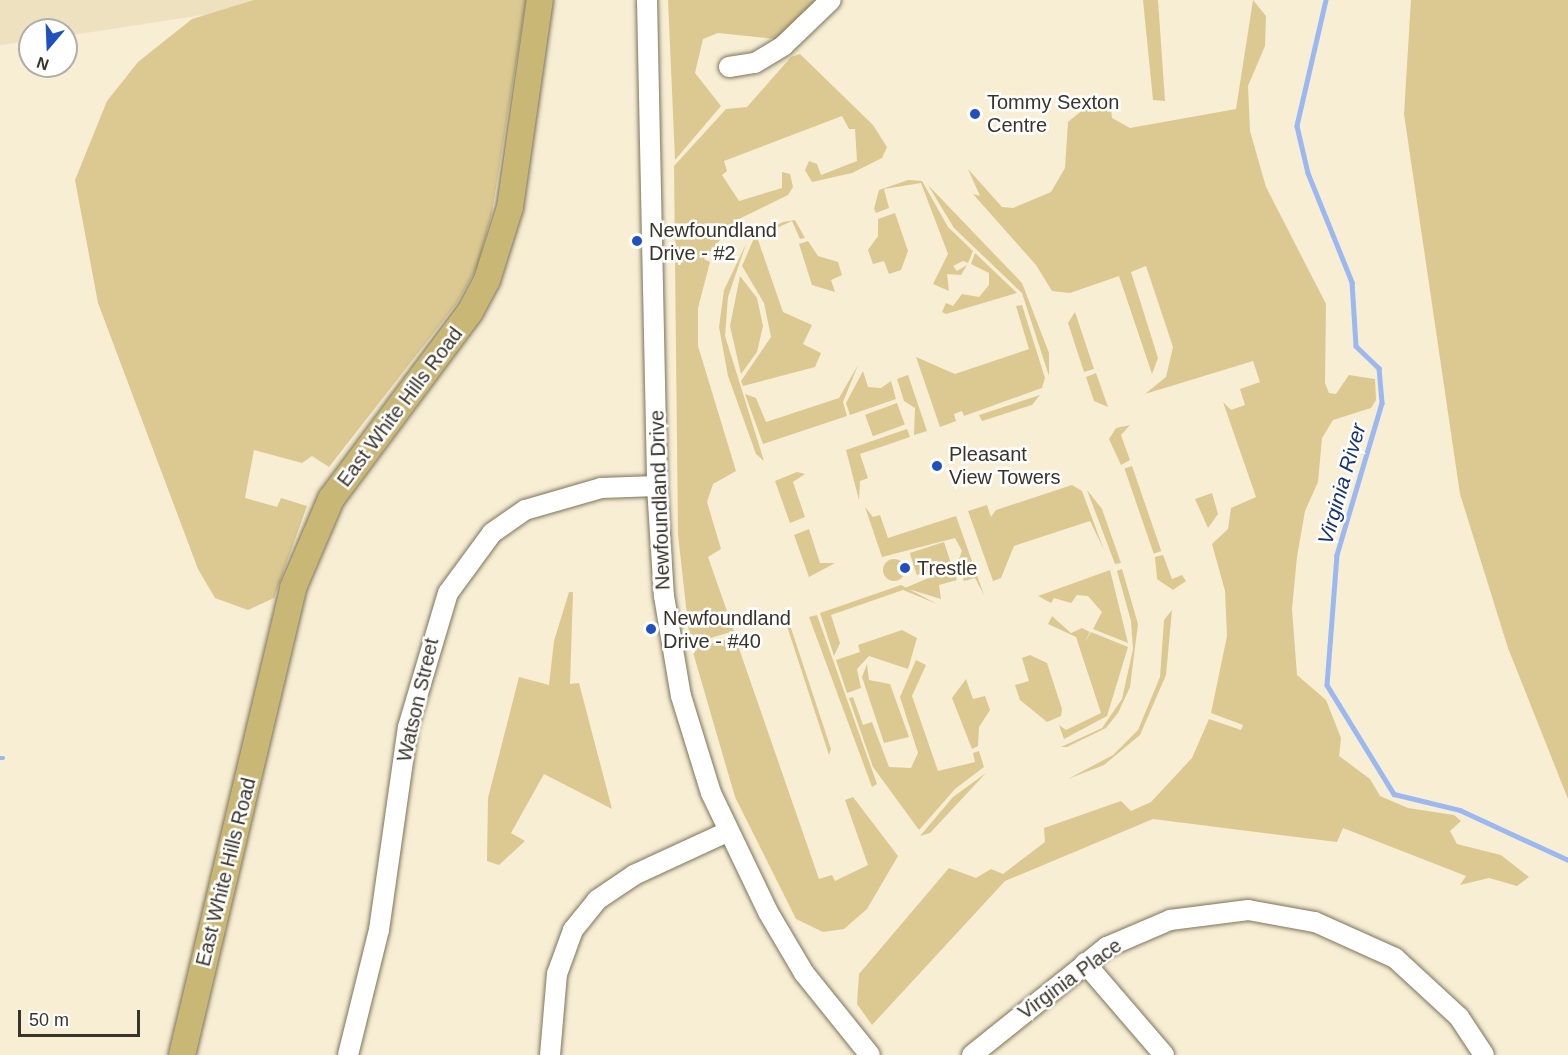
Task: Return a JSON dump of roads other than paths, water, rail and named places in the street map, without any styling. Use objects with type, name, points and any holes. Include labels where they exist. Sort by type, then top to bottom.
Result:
[{"type":"main road","name":"East White Hills Road","points":[[182,1055],[293,588],[331,499],[470,312],[487,280],[510,207],[540,0]]},
{"type":"street","name":"Newfoundland Drive","points":[[647,0],[657,486],[674,663],[727,832],[784,942],[870,1055]]},
{"type":"street","points":[[729,68],[755,63],[783,46],[831,0]]},
{"type":"street","name":"Watson Street","points":[[348,1055],[379,930],[408,727],[448,593],[492,533],[525,510],[601,488],[657,486]]},
{"type":"street","points":[[550,1055],[557,974],[573,930],[597,900],[634,875],[727,832]]},
{"type":"street","name":"Virginia Place","points":[[972,1055],[1085,963],[1135,934],[1215,911],[1248,910],[1315,922],[1395,958],[1460,1017],[1484,1055]]},
{"type":"street","points":[[1085,963],[1164,1055]]},
{"type":"waterway","name":"Virginia River","points":[[1326,0],[1297,126],[1308,173],[1352,282],[1356,346],[1379,368],[1382,403],[1337,555],[1327,685],[1394,794],[1460,810],[1568,860]]},
{"type":"place","name":"Tommy Sexton Centre","points":[[975,114]]},
{"type":"place","name":"Newfoundland Drive - #2","points":[[637,241]]},
{"type":"place","name":"Pleasant View Towers","points":[[937,466]]},
{"type":"place","name":"Trestle","points":[[905,568]]},
{"type":"place","name":"Newfoundland Drive - #40","points":[[651,629]]}]
